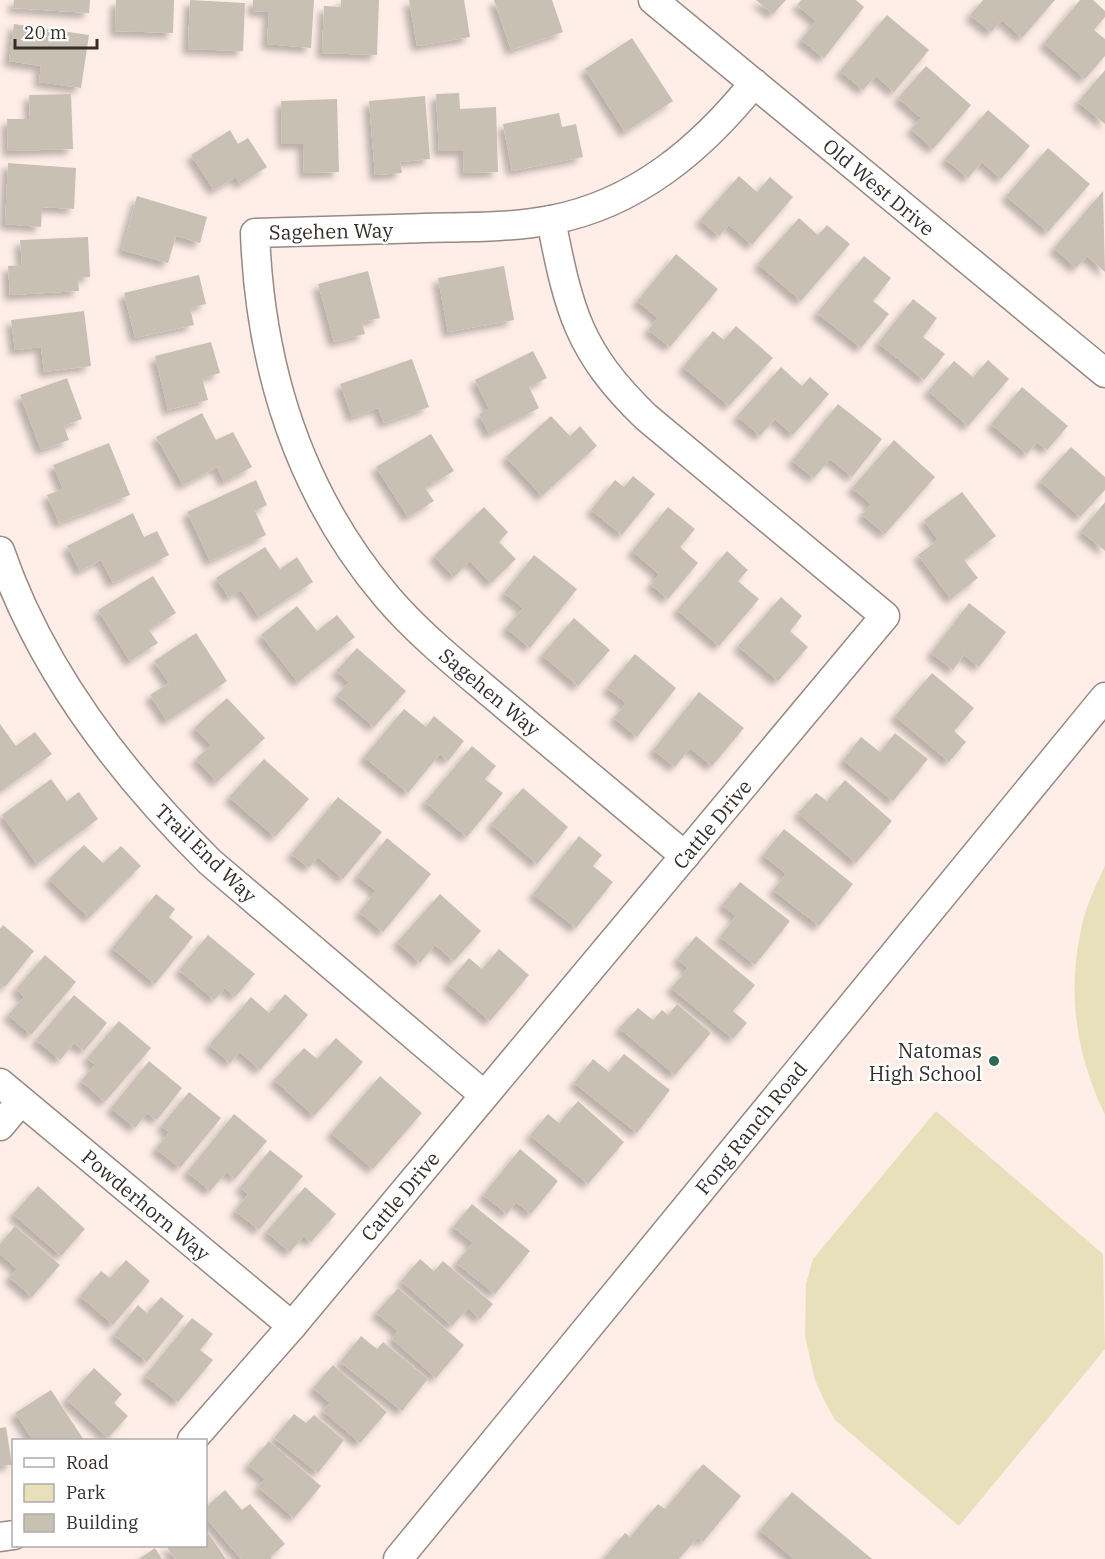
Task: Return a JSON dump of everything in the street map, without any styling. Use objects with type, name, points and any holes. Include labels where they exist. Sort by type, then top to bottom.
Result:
[{"type":"street","name":"Old West Drive","points":[[653,0],[1101,361]]},
{"type":"street","name":"Sagehen Way","points":[[685,856],[426,638],[387,596],[352,550],[322,501],[302,459],[278,394],[264,338],[257,280],[255,232],[507,226],[551,220],[618,198],[657,177],[692,151],[724,120],[754,83]]},
{"type":"street","name":"Cattle Drive","points":[[193,1439],[292,1326],[885,616],[646,417],[615,387],[580,332],[565,291],[551,220]]},
{"type":"street","name":"Trail End Way","points":[[0,551],[25,611],[66,686],[97,734],[162,813],[210,862],[484,1095]]},
{"type":"street","name":"Fong Ranch Road","points":[[398,1559],[1105,697]]},
{"type":"street","points":[[0,1126],[11,1092]]},
{"type":"street","name":"Powderhorn Way","points":[[11,1092],[292,1326]]},
{"type":"green space","points":[[1105,865],[1105,1115],[1094,1090],[1080,1042],[1076,1018],[1075,969],[1084,917]]},
{"type":"green space","points":[[936,1111],[1103,1254],[1105,1349],[959,1526],[835,1420],[815,1380],[805,1336],[806,1284],[813,1259]]},
{"type":"building","points":[[14,0],[90,0],[89,13],[13,8]]},
{"type":"building","points":[[116,0],[174,0],[173,33],[115,31]]},
{"type":"building","points":[[190,0],[245,3],[243,51],[188,49]]},
{"type":"building","points":[[253,0],[314,0],[311,48],[267,44],[269,12],[253,11]]},
{"type":"building","points":[[341,0],[379,0],[377,55],[322,53],[324,6],[341,7]]},
{"type":"building","points":[[409,0],[464,0],[470,37],[417,46]]},
{"type":"building","points":[[494,0],[552,0],[563,32],[511,50]]},
{"type":"building","points":[[756,0],[786,0],[773,14]]},
{"type":"building","points":[[801,0],[856,0],[864,7],[824,58],[801,40],[816,21],[797,5]]},
{"type":"building","points":[[983,0],[1055,0],[1022,38],[1002,20],[991,32],[970,15]]},
{"type":"building","points":[[1080,0],[1093,0],[1105,11],[1105,17],[1094,30],[1105,39],[1105,56],[1085,79],[1044,43]]},
{"type":"building","points":[[887,15],[929,50],[894,92],[876,76],[863,90],[840,71]]},
{"type":"building","points":[[14,24],[89,35],[81,88],[39,82],[41,66],[9,61]]},
{"type":"building","points":[[632,38],[673,101],[625,132],[585,69]]},
{"type":"building","points":[[926,66],[971,105],[933,149],[911,129],[921,118],[898,98]]},
{"type":"building","points":[[1105,70],[1105,124],[1078,102]]},
{"type":"building","points":[[459,93],[460,109],[496,107],[498,172],[464,173],[463,151],[439,151],[436,94]]},
{"type":"building","points":[[71,94],[73,149],[8,151],[7,119],[30,119],[29,95]]},
{"type":"building","points":[[425,96],[430,159],[400,162],[402,173],[375,175],[369,101]]},
{"type":"building","points":[[337,99],[339,172],[304,173],[303,144],[282,144],[281,101]]},
{"type":"building","points":[[988,110],[1030,146],[1001,179],[982,162],[968,178],[945,159]]},
{"type":"building","points":[[559,113],[562,127],[576,124],[583,157],[512,171],[503,124]]},
{"type":"building","points":[[230,130],[238,144],[248,138],[267,167],[240,184],[236,177],[214,190],[191,155]]},
{"type":"building","points":[[1048,148],[1090,184],[1048,232],[1006,196]]},
{"type":"building","points":[[8,163],[76,168],[74,209],[42,207],[41,227],[5,224]]},
{"type":"building","points":[[739,176],[757,192],[770,177],[793,197],[752,245],[729,225],[719,236],[700,220]]},
{"type":"building","points":[[1103,191],[1105,272],[1087,256],[1076,268],[1054,248]]},
{"type":"building","points":[[137,196],[207,217],[200,243],[176,236],[168,263],[122,250]]},
{"type":"building","points":[[799,218],[818,235],[827,225],[850,244],[801,301],[758,264]]},
{"type":"building","points":[[88,237],[90,277],[78,278],[79,291],[10,295],[8,266],[22,265],[20,240]]},
{"type":"building","points":[[676,254],[718,289],[670,347],[648,330],[658,318],[637,301]]},
{"type":"building","points":[[864,256],[891,278],[873,301],[889,314],[861,348],[817,313]]},
{"type":"building","points":[[504,266],[514,320],[448,332],[438,278]]},
{"type":"building","points":[[368,271],[380,318],[362,322],[365,334],[334,342],[318,284]]},
{"type":"building","points":[[199,275],[206,304],[190,308],[194,325],[135,338],[124,293]]},
{"type":"building","points":[[913,299],[937,318],[923,337],[945,354],[924,380],[878,343]]},
{"type":"building","points":[[84,311],[91,366],[44,372],[41,347],[15,350],[11,320]]},
{"type":"building","points":[[736,326],[773,358],[729,406],[683,367],[713,331],[724,340]]},
{"type":"building","points":[[211,342],[220,373],[202,378],[208,400],[168,410],[155,356]]},
{"type":"building","points":[[533,351],[547,378],[529,387],[539,408],[489,434],[479,414],[489,409],[475,380]]},
{"type":"building","points":[[412,359],[429,407],[384,423],[378,408],[352,417],[340,384]]},
{"type":"building","points":[[988,360],[1009,379],[968,426],[928,391],[954,361],[973,377]]},
{"type":"building","points":[[781,367],[802,386],[810,377],[829,394],[793,435],[775,419],[760,436],[737,416]]},
{"type":"building","points":[[67,378],[82,419],[64,426],[69,440],[41,450],[20,395]]},
{"type":"building","points":[[1022,387],[1068,426],[1047,450],[1037,442],[1027,454],[991,424]]},
{"type":"building","points":[[838,404],[882,439],[852,477],[830,459],[814,478],[792,461]]},
{"type":"building","points":[[202,413],[216,440],[233,432],[252,467],[224,482],[217,467],[183,485],[156,437]]},
{"type":"building","points":[[551,416],[570,436],[580,426],[597,446],[542,496],[506,457]]},
{"type":"building","points":[[431,434],[454,471],[425,488],[434,501],[408,517],[376,467]]},
{"type":"building","points":[[894,440],[935,477],[885,534],[862,515],[871,504],[852,488]]},
{"type":"building","points":[[109,443],[130,495],[59,523],[47,495],[63,489],[53,465]]},
{"type":"building","points":[[1071,447],[1105,477],[1105,490],[1080,517],[1040,481]]},
{"type":"building","points":[[633,476],[655,494],[622,535],[591,510],[615,480],[624,487]]},
{"type":"building","points":[[256,480],[267,505],[255,511],[266,535],[210,561],[187,512]]},
{"type":"building","points":[[962,492],[996,536],[964,560],[978,578],[951,599],[918,555],[938,540],[924,520]]},
{"type":"building","points":[[1105,502],[1105,551],[1081,531]]},
{"type":"building","points":[[484,507],[508,532],[499,542],[516,559],[491,583],[470,561],[454,577],[434,556]]},
{"type":"building","points":[[668,507],[695,529],[680,547],[698,563],[668,599],[651,585],[659,574],[632,551]]},
{"type":"building","points":[[133,513],[144,537],[157,531],[169,555],[113,583],[101,560],[80,571],[67,546]]},
{"type":"building","points":[[265,547],[280,569],[297,557],[313,582],[259,617],[241,590],[229,598],[216,578]]},
{"type":"building","points":[[727,551],[748,570],[738,581],[759,599],[719,646],[677,610]]},
{"type":"building","points":[[534,555],[577,589],[530,648],[506,628],[523,608],[504,593]]},
{"type":"building","points":[[153,576],[176,613],[149,630],[158,643],[130,661],[98,610]]},
{"type":"building","points":[[781,597],[802,616],[790,631],[808,647],[778,681],[738,646]]},
{"type":"building","points":[[969,603],[1006,632],[979,667],[964,655],[953,670],[931,653]]},
{"type":"building","points":[[297,606],[317,631],[337,615],[355,637],[298,682],[261,635]]},
{"type":"building","points":[[574,618],[610,650],[578,686],[542,655]]},
{"type":"building","points":[[196,633],[227,681],[167,721],[150,695],[169,683],[154,661]]},
{"type":"building","points":[[357,648],[406,691],[374,727],[337,695],[349,682],[336,671]]},
{"type":"building","points":[[635,654],[676,688],[637,737],[614,718],[626,703],[607,688]]},
{"type":"building","points":[[932,673],[974,708],[954,731],[966,742],[949,762],[895,716]]},
{"type":"building","points":[[699,692],[744,728],[712,766],[690,748],[675,767],[653,750]]},
{"type":"building","points":[[227,698],[265,738],[217,782],[196,759],[211,745],[194,728]]},
{"type":"building","points":[[404,709],[426,727],[434,716],[464,741],[448,761],[440,754],[408,793],[364,757]]},
{"type":"building","points":[[0,724],[16,746],[35,732],[52,754],[0,792]]},
{"type":"building","points":[[895,733],[928,759],[893,801],[843,760],[861,737],[880,752]]},
{"type":"building","points":[[472,746],[496,766],[485,779],[503,793],[467,837],[425,802]]},
{"type":"building","points":[[264,759],[309,799],[275,837],[229,797]]},
{"type":"building","points":[[51,779],[67,801],[79,792],[98,819],[37,864],[2,815]]},
{"type":"building","points":[[845,780],[892,821],[856,863],[798,813],[816,793],[827,801]]},
{"type":"building","points":[[523,788],[568,827],[537,864],[491,824]]},
{"type":"building","points":[[338,797],[382,832],[343,879],[318,857],[309,868],[291,854]]},
{"type":"building","points":[[784,829],[853,884],[819,926],[773,890],[786,874],[763,855]]},
{"type":"building","points":[[579,836],[602,855],[593,866],[613,882],[576,928],[533,894]]},
{"type":"building","points":[[387,838],[431,874],[383,932],[359,912],[376,891],[357,876]]},
{"type":"building","points":[[84,845],[103,863],[121,846],[141,866],[89,918],[49,879]]},
{"type":"building","points":[[740,882],[790,921],[755,965],[720,937],[736,916],[722,905]]},
{"type":"building","points":[[156,894],[175,909],[169,917],[193,937],[155,984],[112,948]]},
{"type":"building","points":[[440,894],[481,931],[454,961],[435,945],[420,963],[397,942]]},
{"type":"building","points":[[3,925],[34,951],[5,987],[0,984],[0,929]]},
{"type":"building","points":[[208,935],[255,974],[235,997],[225,988],[214,1000],[179,970]]},
{"type":"building","points":[[696,936],[755,985],[733,1011],[747,1023],[733,1039],[671,988],[688,968],[677,959]]},
{"type":"building","points":[[499,949],[529,975],[490,1021],[447,984],[469,958],[482,969]]},
{"type":"building","points":[[45,955],[76,982],[31,1035],[8,1015],[24,997],[16,989]]},
{"type":"building","points":[[285,994],[308,1015],[260,1070],[240,1052],[230,1063],[209,1045],[251,997],[269,1013]]},
{"type":"building","points":[[74,995],[107,1023],[84,1051],[74,1043],[60,1060],[36,1040]]},
{"type":"building","points":[[677,1004],[711,1033],[675,1075],[619,1028],[638,1008],[653,1020],[662,1010],[668,1015]]},
{"type":"building","points":[[119,1021],[151,1048],[105,1102],[81,1081],[95,1065],[87,1058]]},
{"type":"building","points":[[336,1038],[363,1062],[314,1116],[274,1080],[304,1048],[317,1059]]},
{"type":"building","points":[[624,1054],[670,1090],[637,1133],[574,1083],[593,1059],[609,1072]]},
{"type":"building","points":[[149,1061],[182,1088],[157,1120],[147,1113],[135,1128],[111,1108]]},
{"type":"building","points":[[380,1076],[422,1113],[373,1169],[331,1133]]},
{"type":"building","points":[[189,1092],[221,1118],[180,1168],[156,1149],[169,1132],[161,1126]]},
{"type":"building","points":[[578,1101],[624,1142],[588,1184],[530,1135],[548,1114],[559,1123]]},
{"type":"building","points":[[234,1114],[267,1141],[235,1179],[227,1172],[210,1191],[187,1172]]},
{"type":"building","points":[[520,1149],[558,1181],[531,1214],[516,1202],[507,1214],[483,1195]]},
{"type":"building","points":[[270,1150],[303,1176],[259,1230],[235,1211],[248,1194],[240,1187]]},
{"type":"building","points":[[38,1186],[85,1229],[61,1256],[13,1214]]},
{"type":"building","points":[[305,1187],[336,1214],[311,1242],[304,1236],[290,1252],[266,1232]]},
{"type":"building","points":[[472,1204],[530,1251],[495,1294],[456,1263],[473,1243],[453,1227]]},
{"type":"building","points":[[15,1226],[60,1265],[32,1297],[9,1277],[17,1269],[0,1254],[0,1244]]},
{"type":"building","points":[[420,1259],[434,1271],[443,1261],[493,1304],[480,1319],[468,1308],[452,1326],[401,1281]]},
{"type":"building","points":[[126,1260],[150,1281],[113,1325],[80,1296],[101,1271],[110,1278]]},
{"type":"building","points":[[398,1288],[464,1345],[436,1378],[392,1339],[398,1331],[376,1313]]},
{"type":"building","points":[[161,1297],[184,1316],[147,1362],[114,1335],[138,1305],[147,1313]]},
{"type":"building","points":[[192,1318],[213,1334],[200,1350],[213,1360],[178,1402],[145,1376]]},
{"type":"building","points":[[361,1336],[377,1349],[383,1342],[428,1379],[402,1411],[340,1362]]},
{"type":"building","points":[[333,1365],[387,1412],[360,1443],[323,1411],[330,1403],[313,1388]]},
{"type":"building","points":[[94,1368],[122,1394],[114,1403],[128,1416],[108,1438],[66,1399]]},
{"type":"building","points":[[51,1390],[83,1439],[32,1439],[15,1413]]},
{"type":"building","points":[[294,1414],[306,1423],[314,1415],[344,1440],[318,1473],[274,1438]]},
{"type":"building","points":[[6,1427],[12,1465],[0,1466],[0,1428]]},
{"type":"building","points":[[269,1441],[321,1486],[294,1518],[258,1487],[265,1479],[248,1465]]},
{"type":"building","points":[[703,1464],[741,1496],[703,1542],[698,1537],[679,1559],[603,1559],[625,1533],[630,1537],[658,1504],[665,1509]]},
{"type":"building","points":[[225,1490],[242,1510],[250,1504],[285,1544],[270,1557],[272,1559],[241,1559],[207,1519],[207,1506]]},
{"type":"building","points":[[792,1492],[872,1559],[794,1559],[760,1530]]},
{"type":"building","points":[[208,1533],[226,1559],[175,1559],[167,1547],[207,1547]]},
{"type":"building","points":[[155,1548],[162,1559],[139,1559]]},
{"type":"place","name":"Natomas High School","points":[[994,1061]]}]
